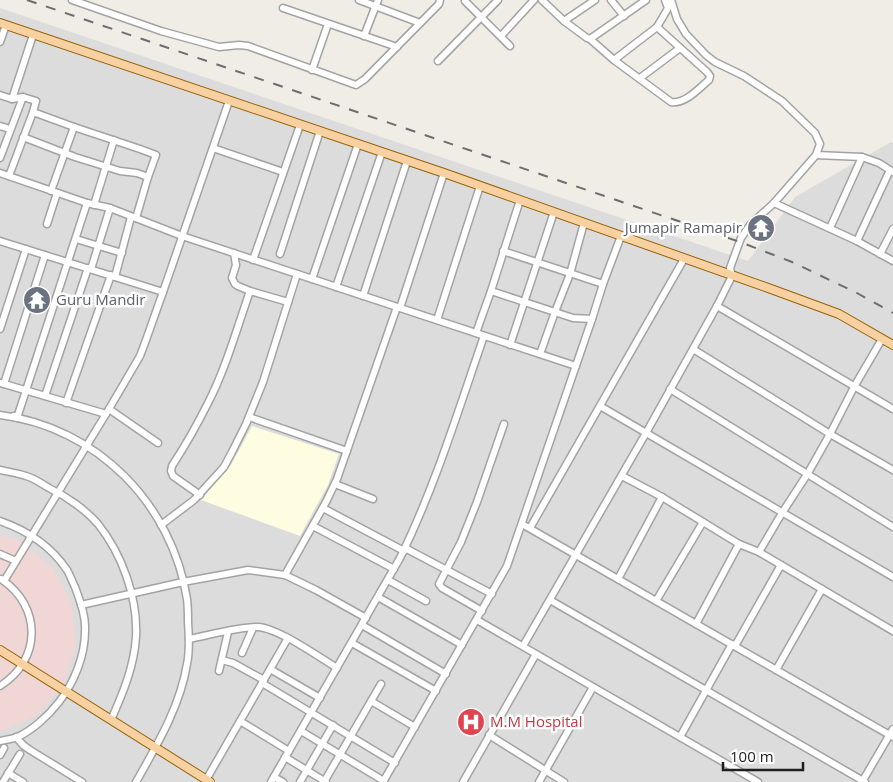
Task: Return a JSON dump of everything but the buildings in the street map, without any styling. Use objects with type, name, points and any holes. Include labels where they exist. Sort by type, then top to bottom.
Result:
[{"type":"main road","points":[[3,24],[444,173],[839,314],[893,345]]},
{"type":"main road","points":[[0,650],[154,750],[206,781]]},
{"type":"main road","points":[[0,655],[22,666]]},
{"type":"main road","points":[[66,694],[111,720],[154,750]]},
{"type":"street","points":[[72,0],[161,31],[219,48],[239,45],[248,46],[356,85],[365,79],[420,24],[439,4],[440,0]]},
{"type":"street","points":[[358,0],[377,3],[420,24]]},
{"type":"street","points":[[438,61],[498,0]]},
{"type":"street","points":[[501,36],[534,0]]},
{"type":"street","points":[[543,0],[564,21],[590,39],[614,60],[671,102],[679,102],[709,80],[710,76],[657,27]]},
{"type":"street","points":[[564,21],[594,0]]},
{"type":"street","points":[[611,0],[624,16]]},
{"type":"street","points":[[590,39],[646,0]]},
{"type":"street","points":[[614,60],[657,27],[668,8],[665,0]]},
{"type":"street","points":[[523,646],[622,476],[717,306],[732,276],[730,268],[741,238],[750,225],[774,203],[816,155],[820,144],[815,133],[782,101],[744,76],[715,62],[706,54],[686,34],[677,19],[671,0]]},
{"type":"street","points":[[464,2],[510,46]]},
{"type":"street","points":[[364,36],[377,3]]},
{"type":"street","points":[[283,8],[397,47]]},
{"type":"street","points":[[0,42],[3,24]]},
{"type":"street","points":[[312,70],[328,24]]},
{"type":"street","points":[[12,99],[34,35]]},
{"type":"street","points":[[640,78],[680,48]]},
{"type":"street","points":[[0,158],[23,97]]},
{"type":"street","points":[[1,98],[23,97],[36,101],[9,176]]},
{"type":"street","points":[[0,686],[10,679],[22,666],[30,648],[32,635],[32,627],[25,603],[18,593],[2,580],[16,561],[108,412],[140,356],[164,292],[229,101]]},
{"type":"street","points":[[33,112],[156,155],[122,253],[66,402]]},
{"type":"street","points":[[253,260],[300,125]]},
{"type":"street","points":[[0,126],[10,129]]},
{"type":"street","points":[[47,224],[54,192],[74,127]]},
{"type":"street","points":[[280,254],[320,132]]},
{"type":"street","points":[[24,136],[65,153],[120,172],[137,173],[148,177]]},
{"type":"street","points":[[17,418],[76,239],[114,140]]},
{"type":"street","points":[[312,279],[358,144]]},
{"type":"street","points":[[213,148],[283,172]]},
{"type":"street","points":[[336,287],[382,152]]},
{"type":"street","points":[[816,155],[862,157],[879,163],[892,171],[857,241]]},
{"type":"street","points":[[830,228],[862,157]]},
{"type":"street","points":[[363,296],[408,161]]},
{"type":"street","points":[[285,575],[335,484],[444,173]]},
{"type":"street","points":[[0,174],[91,204],[110,208],[182,236],[576,366]]},
{"type":"street","points":[[437,320],[480,186]]},
{"type":"street","points":[[476,333],[520,200]]},
{"type":"street","points":[[774,203],[857,241],[893,261]]},
{"type":"street","points":[[45,396],[110,208]]},
{"type":"street","points":[[510,344],[554,212]]},
{"type":"street","points":[[540,354],[570,274],[584,223]]},
{"type":"street","points":[[880,254],[893,229]]},
{"type":"street","points":[[301,731],[384,782],[508,566],[621,236]]},
{"type":"street","points":[[76,239],[122,253]]},
{"type":"street","points":[[0,242],[164,292]]},
{"type":"street","points":[[0,329],[26,249]]},
{"type":"street","points":[[503,250],[603,284]]},
{"type":"street","points":[[234,253],[236,265],[232,280],[238,286],[288,302]]},
{"type":"street","points":[[46,255],[2,383],[108,412],[158,443]]},
{"type":"street","points":[[530,528],[684,259]]},
{"type":"street","points":[[161,525],[200,495],[224,467],[249,418],[263,382],[297,274]]},
{"type":"street","points":[[491,290],[573,318],[592,319]]},
{"type":"street","points":[[200,495],[173,476],[172,466],[209,402],[250,291]]},
{"type":"street","points":[[717,306],[893,409]]},
{"type":"street","points":[[283,782],[273,779],[394,570],[415,528],[433,483],[484,336]]},
{"type":"street","points":[[759,552],[808,473],[882,338]]},
{"type":"street","points":[[693,349],[830,434],[893,470]]},
{"type":"street","points":[[670,389],[893,527]]},
{"type":"street","points":[[600,406],[893,577]]},
{"type":"street","points":[[0,414],[45,426],[87,446],[110,463],[130,481],[152,508],[168,536],[180,568],[187,600],[188,663],[178,699],[168,722],[136,782]]},
{"type":"street","points":[[249,418],[347,451]]},
{"type":"street","points":[[482,611],[440,586],[440,582],[461,542],[504,424]]},
{"type":"street","points":[[0,470],[28,476],[58,492],[75,504],[97,524],[115,550],[132,594],[136,637],[132,665],[126,687],[111,720]]},
{"type":"street","points":[[622,476],[662,497],[739,544],[759,552],[893,630]]},
{"type":"street","points":[[335,484],[373,499]]},
{"type":"street","points":[[618,579],[662,497]]},
{"type":"street","points":[[323,508],[492,594]]},
{"type":"street","points":[[0,521],[32,535],[52,552],[68,570],[81,605],[85,630],[82,654],[75,676],[66,694],[52,711],[37,724],[16,737],[0,741]]},
{"type":"street","points":[[656,601],[703,522]]},
{"type":"street","points":[[522,524],[776,670],[892,734],[864,782],[550,600]]},
{"type":"street","points":[[313,526],[394,570]]},
{"type":"street","points":[[696,624],[739,544]]},
{"type":"street","points":[[0,554],[16,561]]},
{"type":"street","points":[[680,737],[781,565]]},
{"type":"street","points":[[81,605],[183,582],[248,570],[285,575],[366,618]]},
{"type":"street","points":[[388,580],[426,601]]},
{"type":"street","points":[[776,670],[822,589]]},
{"type":"street","points":[[378,597],[462,646]]},
{"type":"street","points":[[477,620],[758,782]]},
{"type":"street","points":[[362,625],[446,674]]},
{"type":"street","points":[[188,639],[259,627],[288,638],[337,668]]},
{"type":"street","points":[[242,653],[253,628]]},
{"type":"street","points":[[219,671],[228,632]]},
{"type":"street","points":[[206,781],[288,638]]},
{"type":"street","points":[[352,643],[436,691]]},
{"type":"street","points":[[463,782],[536,654]]},
{"type":"street","points":[[222,660],[233,663],[395,762]]},
{"type":"street","points":[[270,669],[320,698]]},
{"type":"street","points":[[285,757],[325,782],[381,684]]},
{"type":"street","points":[[539,782],[593,687]]},
{"type":"street","points":[[371,701],[415,728]]},
{"type":"street","points":[[240,721],[289,751]]},
{"type":"street","points":[[300,782],[333,725]]},
{"type":"street","points":[[490,735],[564,782]]},
{"type":"street","points":[[16,737],[30,750],[82,782]]},
{"type":"street","points":[[0,755],[4,748]]},
{"type":"street","points":[[3,782],[20,754]]},
{"type":"street","points":[[8,773],[23,782]]},
{"type":"shaded area","points":[[0,8],[748,261],[795,197],[891,142],[893,143],[893,782],[0,782]]},
{"type":"shaded area","points":[[252,426],[339,454],[328,485],[300,536],[201,500],[231,465]]},
{"type":"shaded area","points":[[0,535],[18,540],[53,568],[71,602],[76,644],[65,681],[38,714],[0,732]]},
{"type":"railway","points":[[27,0],[740,242],[792,262],[857,293],[893,313]]},
{"type":"place","name":"Jumapir Ramapir","points":[[761,228]]},
{"type":"place","name":"Guru Mandir","points":[[37,300]]},
{"type":"place","name":"M.M Hospital","points":[[471,722]]}]
